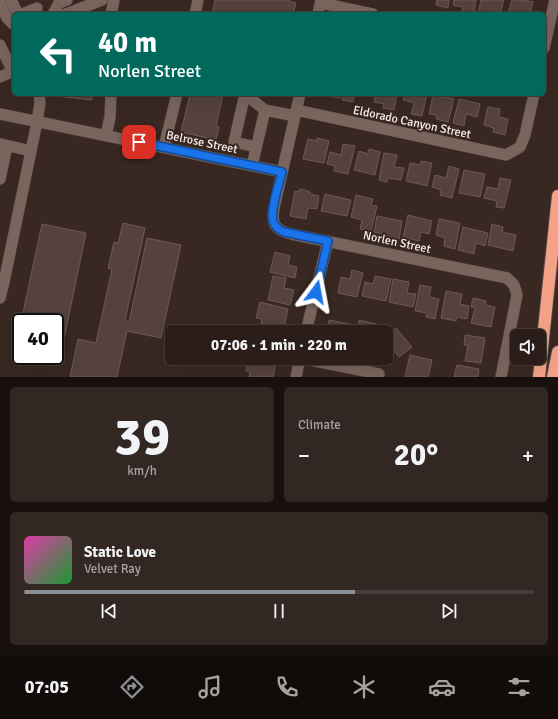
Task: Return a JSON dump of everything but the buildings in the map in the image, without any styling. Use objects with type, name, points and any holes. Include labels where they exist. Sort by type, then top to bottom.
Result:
[{"type":"highway","points":[[539,377],[558,196]]},
{"type":"highway","points":[[553,377],[558,352]]},
{"type":"street","points":[[12,0],[17,12]]},
{"type":"street","points":[[54,12],[59,4],[67,0]]},
{"type":"street","points":[[71,12],[102,0]]},
{"type":"street","points":[[111,12],[114,0]]},
{"type":"street","points":[[195,12],[198,0]]},
{"type":"street","points":[[546,39],[555,0]]},
{"type":"street","points":[[0,3],[7,18],[12,23]]},
{"type":"street","points":[[320,6],[360,12]]},
{"type":"street","points":[[26,12],[37,7]]},
{"type":"street","points":[[0,45],[12,68]]},
{"type":"street","points":[[0,76],[12,73]]},
{"type":"street","points":[[0,298],[2,282],[37,122],[40,103],[39,96]]},
{"type":"street","points":[[106,136],[110,117],[112,96]]},
{"type":"street","points":[[164,147],[177,96]]},
{"type":"street","points":[[245,96],[234,142],[256,147]]},
{"type":"street","points":[[248,96],[265,110],[252,166]]},
{"type":"street","points":[[282,172],[299,96]]},
{"type":"street","name":"Eldorado Canyon Street","points":[[265,110],[295,113],[506,155],[520,147],[525,135],[534,96]]},
{"type":"street","name":"Belrose Street","points":[[0,114],[282,172]]},
{"type":"street","points":[[0,179],[4,145],[31,151]]},
{"type":"street","name":"Norlen Street","points":[[282,172],[273,214],[275,226],[284,232],[507,278],[514,284],[517,295],[502,377]]},
{"type":"street","points":[[308,325],[328,241]]},
{"type":"street","points":[[296,377],[299,365]]},
{"type":"street","points":[[335,365],[379,374]]},
{"type":"route","points":[[139,142],[282,172],[273,214],[273,222],[275,226],[284,232],[328,241],[316,292]]}]
